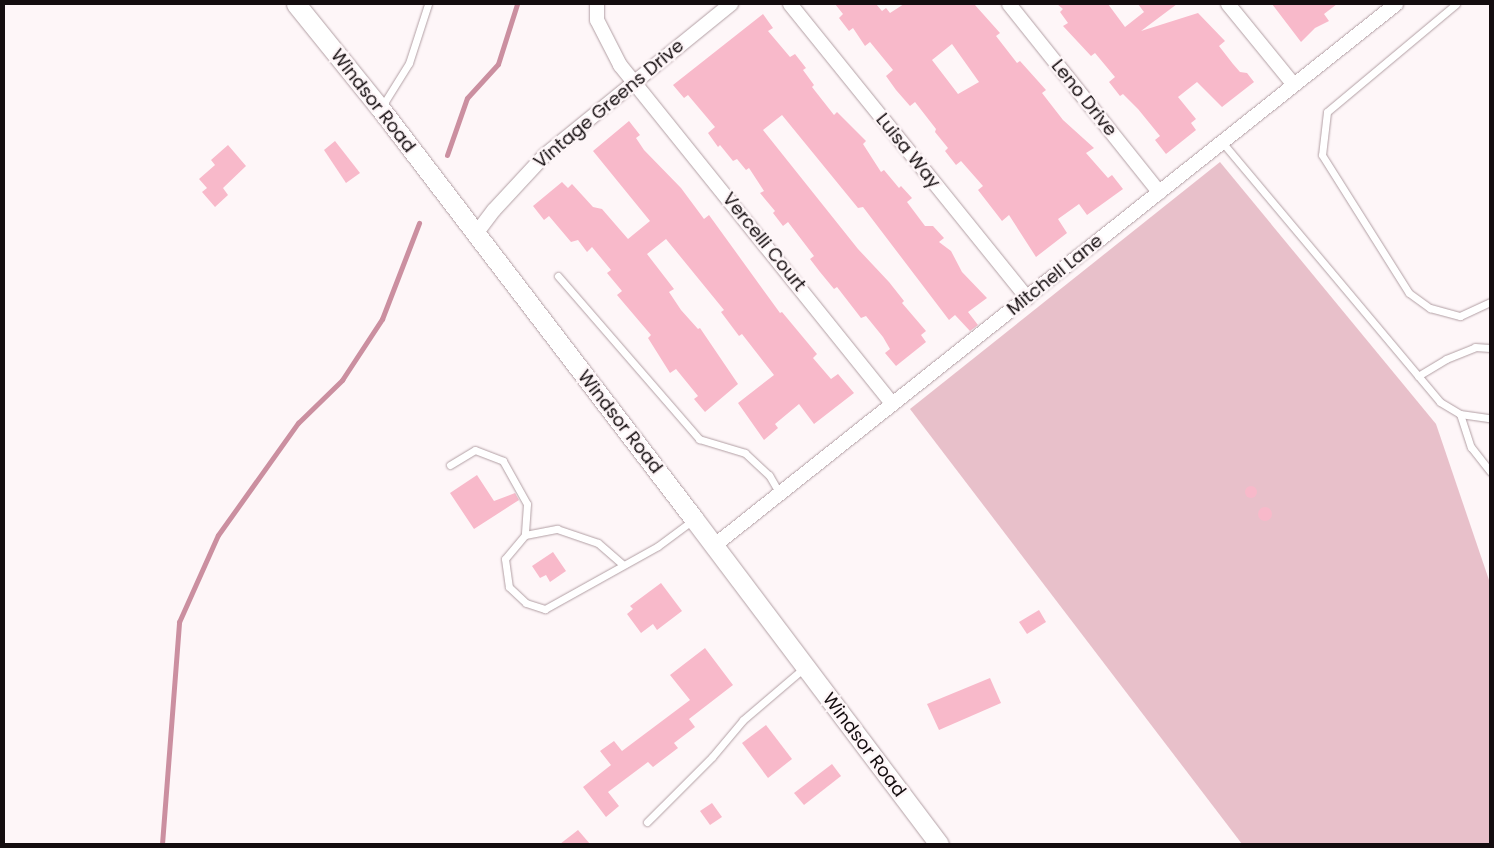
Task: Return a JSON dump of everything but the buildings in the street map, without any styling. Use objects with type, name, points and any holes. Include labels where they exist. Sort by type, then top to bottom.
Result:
[{"type":"main road","name":"Windsor Road","points":[[296,4],[380,108],[475,235],[715,545],[939,844]]},
{"type":"street","name":"Vercelli Court","points":[[597,4],[597,20],[620,65],[893,404]]},
{"type":"street","name":"Vintage Greens Drive","points":[[475,235],[494,210],[545,155],[731,4]]},
{"type":"street","name":"Luisa Way","points":[[790,4],[1027,298]]},
{"type":"street","name":"Leno Drive","points":[[1009,4],[1159,192]]},
{"type":"street","points":[[1228,4],[1294,85]]},
{"type":"street","name":"Mitchell Lane","points":[[715,545],[1396,4]]},
{"type":"lane","points":[[380,108],[409,63],[428,4]]},
{"type":"lane","points":[[1456,4],[1327,112],[1322,155],[1408,293],[1430,308],[1460,316],[1490,302]]},
{"type":"lane","points":[[1221,142],[1440,402],[1460,414],[1490,418]]},
{"type":"lane","points":[[558,276],[699,439],[745,453],[768,476],[780,494]]},
{"type":"lane","points":[[1418,376],[1446,359],[1475,347],[1490,348]]},
{"type":"lane","points":[[1460,414],[1471,447],[1490,471]]},
{"type":"lane","points":[[450,465],[475,450],[503,461],[527,504],[525,535],[505,559],[509,587],[526,603],[546,609],[561,603],[622,564],[658,546],[694,519]]},
{"type":"lane","points":[[525,535],[557,529],[598,544],[622,564]]},
{"type":"lane","points":[[647,822],[712,757],[743,720],[805,666]]},
{"type":"shaded area","points":[[1220,162],[1436,424],[1490,583],[1490,844],[1242,844],[910,409]]},
{"type":"waterway","points":[[447,155],[467,98],[498,64],[517,4]]},
{"type":"waterway","points":[[162,844],[179,622],[218,535],[298,423],[342,380],[382,319],[419,223]]}]
